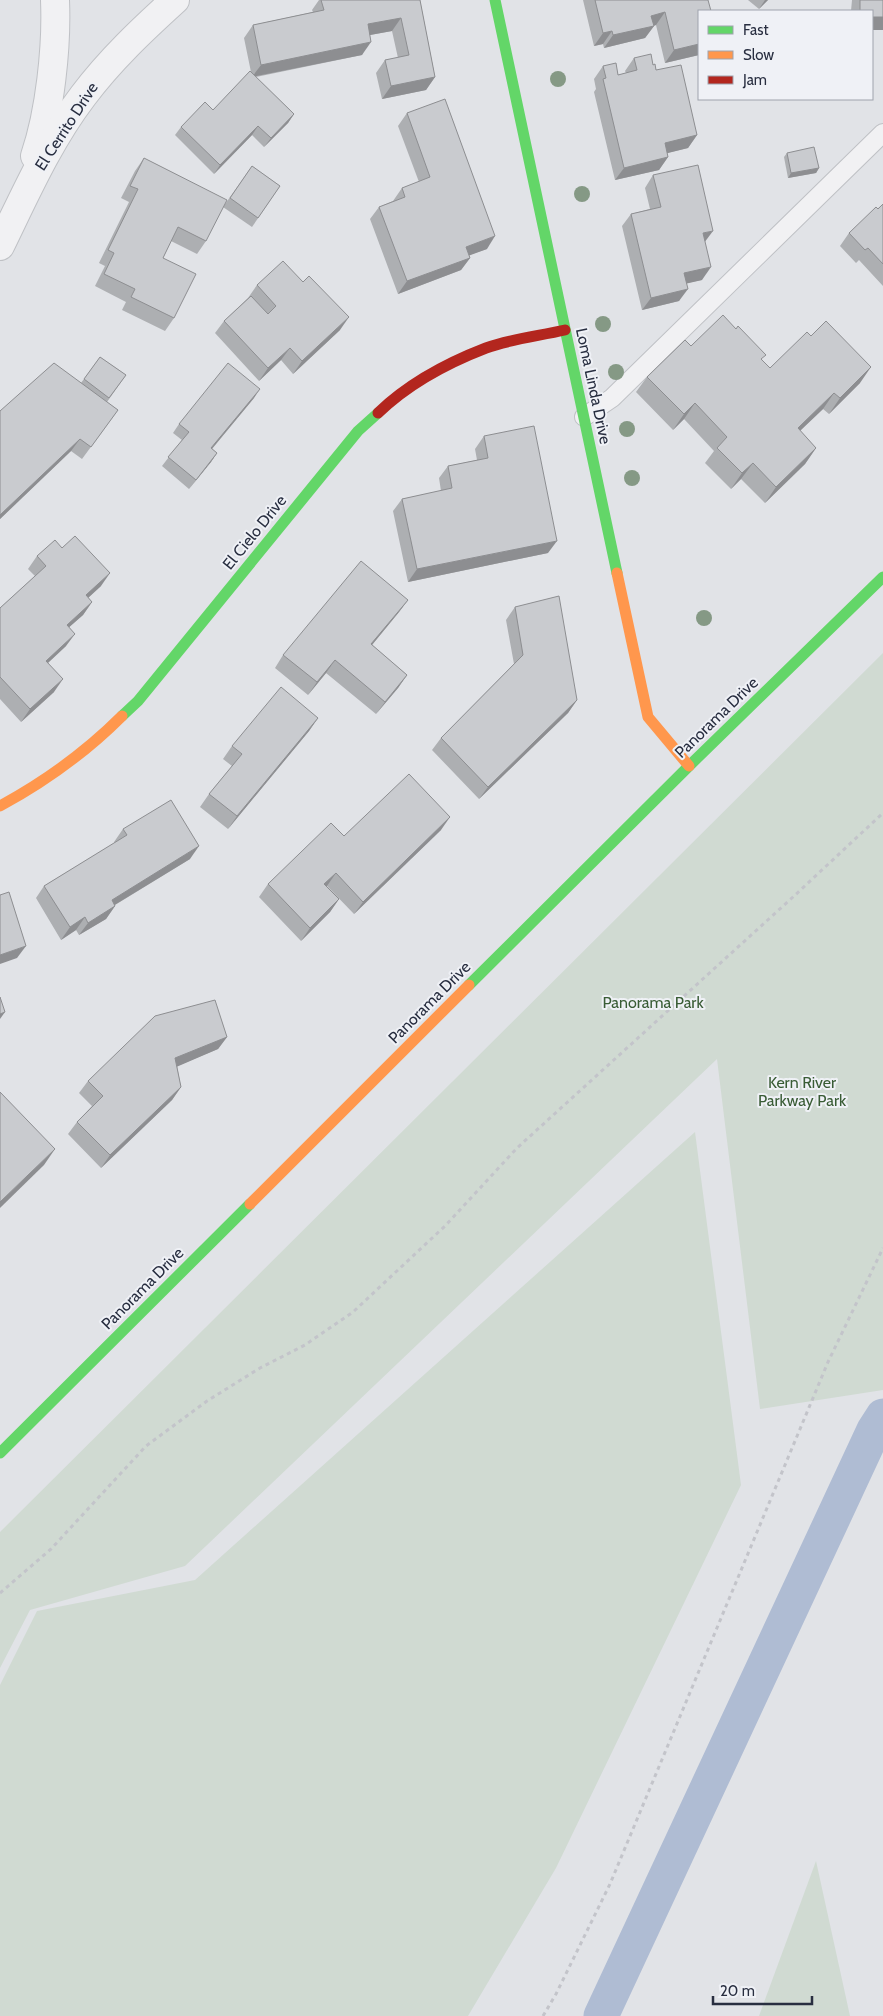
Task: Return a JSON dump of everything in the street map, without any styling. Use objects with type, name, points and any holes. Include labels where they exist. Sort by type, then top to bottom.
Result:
[{"type":"street","points":[[19,203],[37,151],[51,86],[56,19],[55,0]]},
{"type":"street","name":"El Cerrito Drive","points":[[0,246],[19,203],[51,144],[82,96],[125,46],[175,0]]},
{"type":"street","name":"Loma Linda Drive","points":[[495,0],[648,717],[689,766]]},
{"type":"street","name":"El Cielo Drive","points":[[0,806],[37,786],[94,744],[138,701],[358,431],[397,395],[438,370],[487,348],[565,330]]},
{"type":"street","name":"Panorama Drive","points":[[0,1453],[689,766],[883,577]]},
{"type":"lane","points":[[584,417],[612,398],[883,133]]},
{"type":"path","points":[[0,1593],[51,1549],[146,1446],[206,1401],[260,1368],[305,1345],[353,1312],[445,1226],[517,1148],[793,897],[883,812]]},
{"type":"path","points":[[543,2016],[556,1994],[610,1884],[828,1362],[883,1248]]},
{"type":"green space","name":"Panorama Park","points":[[883,653],[883,1390],[760,1409],[717,1059],[185,1566],[30,1610],[0,1668],[0,1532]]},
{"type":"green space","points":[[695,1132],[741,1485],[556,1868],[468,2016],[0,2016],[0,1685],[37,1611],[195,1580]]},
{"type":"green space","points":[[816,1861],[850,2016],[759,2016]]},
{"type":"building","points":[[321,0],[420,0],[435,77],[391,86],[385,60],[409,55],[401,18],[368,24],[371,42],[261,65],[253,25],[324,10]]},
{"type":"building","points":[[595,0],[708,0],[711,10],[698,10],[698,44],[674,50],[665,12],[651,16],[654,26],[613,35],[612,31],[603,33]]},
{"type":"building","points":[[860,0],[883,0],[883,17],[873,17],[873,10],[860,10]]},
{"type":"building","points":[[651,54],[656,70],[681,65],[697,135],[665,143],[668,157],[624,168],[603,79],[606,78],[603,66],[616,63],[618,75],[637,70],[634,58]]},
{"type":"building","points":[[250,71],[294,114],[271,138],[258,126],[220,165],[181,127],[205,102],[213,110]]},
{"type":"building","points":[[445,99],[495,236],[466,247],[470,258],[407,281],[379,207],[405,197],[402,188],[430,177],[407,113]]},
{"type":"building","points":[[814,147],[819,168],[791,173],[787,153]]},
{"type":"building","points":[[144,158],[227,200],[206,241],[178,227],[163,258],[196,274],[174,318],[131,297],[135,289],[104,274],[114,253],[108,250],[138,189],[130,186]]},
{"type":"building","points":[[698,165],[713,231],[703,233],[711,267],[684,273],[688,289],[651,298],[631,214],[661,207],[653,175]]},
{"type":"building","points":[[252,166],[280,186],[258,218],[230,198]]},
{"type":"building","points":[[883,204],[883,264],[868,248],[865,250],[849,233],[876,207],[878,209]]},
{"type":"building","points":[[283,261],[303,282],[309,276],[349,317],[302,361],[290,348],[268,368],[224,321],[251,296],[268,314],[276,306],[257,285]]},
{"type":"building","points":[[723,315],[736,329],[738,326],[766,355],[761,359],[770,368],[807,332],[811,336],[826,321],[871,367],[840,398],[834,393],[798,428],[816,448],[776,487],[753,463],[742,473],[717,448],[727,437],[695,403],[684,414],[647,377],[685,340],[691,346]]},
{"type":"building","points":[[100,357],[126,375],[109,398],[84,379]]},
{"type":"building","points":[[54,363],[118,410],[91,447],[80,439],[0,515],[0,411]]},
{"type":"building","points":[[228,363],[260,389],[211,448],[217,453],[196,480],[168,457],[189,432],[179,424]]},
{"type":"building","points":[[534,426],[557,541],[417,569],[402,499],[452,488],[448,466],[488,458],[484,436]]},
{"type":"building","points":[[75,536],[110,573],[86,595],[92,602],[67,625],[75,634],[46,661],[63,679],[30,709],[0,677],[0,608],[46,566],[37,556],[55,540],[62,548]]},
{"type":"building","points":[[361,561],[408,600],[371,644],[407,675],[385,702],[335,660],[317,682],[283,655]]},
{"type":"building","points":[[559,596],[577,700],[488,787],[441,738],[523,655],[515,607]]},
{"type":"building","points":[[281,687],[318,718],[237,816],[209,794],[242,754],[232,746]]},
{"type":"building","points":[[409,774],[450,817],[363,902],[336,873],[324,884],[339,899],[310,928],[268,884],[331,823],[344,836]]},
{"type":"building","points":[[171,800],[199,846],[112,900],[115,906],[88,923],[85,917],[70,927],[44,886],[127,835],[123,829]]},
{"type":"building","points":[[9,892],[26,946],[0,955],[0,895]]},
{"type":"building","points":[[0,997],[5,1012],[0,1014]]},
{"type":"building","points":[[215,1000],[227,1037],[175,1058],[181,1087],[110,1155],[77,1122],[103,1096],[88,1081],[155,1016]]},
{"type":"building","points":[[0,1092],[55,1149],[0,1202]]},
{"type":"waterway","points":[[601,2016],[874,1430],[883,1416]]},
{"type":"traffic: fast","points":[[495,0],[617,573]]},
{"type":"traffic: fast","points":[[122,716],[138,701],[358,431],[378,413]]},
{"type":"traffic: fast","points":[[469,985],[689,766],[883,577]]},
{"type":"traffic: fast","points":[[0,1453],[250,1204]]},
{"type":"traffic: slow","points":[[617,573],[648,717],[689,766]]},
{"type":"traffic: slow","points":[[0,806],[64,766],[122,716]]},
{"type":"traffic: slow","points":[[250,1204],[469,985]]},
{"type":"traffic: jam","points":[[378,413],[402,393],[429,375],[471,354],[505,342],[565,330]]},
{"type":"park label","name":"Kern River Parkway Park","points":[[802,1091]]}]
